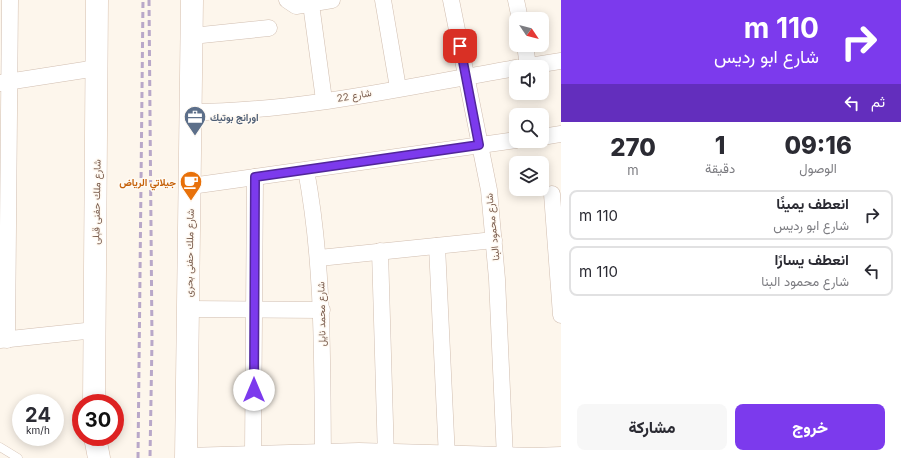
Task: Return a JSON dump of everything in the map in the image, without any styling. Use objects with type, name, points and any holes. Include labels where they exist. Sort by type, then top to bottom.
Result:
[{"type":"street","points":[[10,0],[4,82],[3,340],[95,330]]},
{"type":"street","name":"شارع ملك حفنى قبلى","points":[[94,394],[97,0]]},
{"type":"street","name":"شارع ملك حفنى بحرى","points":[[186,457],[191,186],[192,0]]},
{"type":"street","points":[[383,0],[398,88]]},
{"type":"street","name":"شارع محمود البنا","points":[[451,0],[489,190],[494,240],[505,457]]},
{"type":"street","points":[[516,0],[519,12]]},
{"type":"street","points":[[310,2],[324,100]]},
{"type":"street","points":[[192,36],[269,28]]},
{"type":"street","name":"شارع 22","points":[[549,62],[561,60]]},
{"type":"street","points":[[4,82],[97,68]]},
{"type":"street","name":"شارع 22","points":[[191,112],[258,110],[509,69]]},
{"type":"street","points":[[549,136],[561,134]]},
{"type":"street","points":[[191,186],[509,141]]},
{"type":"street","name":"شارع محمد نايل","points":[[306,170],[319,258],[322,310],[323,454]]},
{"type":"street","points":[[253,454],[255,177]]},
{"type":"street","points":[[552,194],[561,315]]},
{"type":"street","points":[[319,258],[494,240]]},
{"type":"street","points":[[437,246],[447,456]]},
{"type":"street","points":[[380,251],[386,455]]},
{"type":"street","points":[[188,310],[322,310]]},
{"type":"street","points":[[97,446],[99,458]]},
{"type":"street","points":[[186,457],[253,454],[505,457],[561,455]]},
{"type":"lane","points":[[0,447],[18,458]]},
{"type":"railway","points":[[138,458],[143,0]]},
{"type":"railway","points":[[149,0],[152,340],[150,458]]},
{"type":"place","name":"اورانج بوتيك","points":[[195,136]]},
{"type":"place","name":"جيلاتي الرياض","points":[[191,202]]},
{"type":"route","points":[[254,390],[255,177],[479,145],[460,46]]}]
